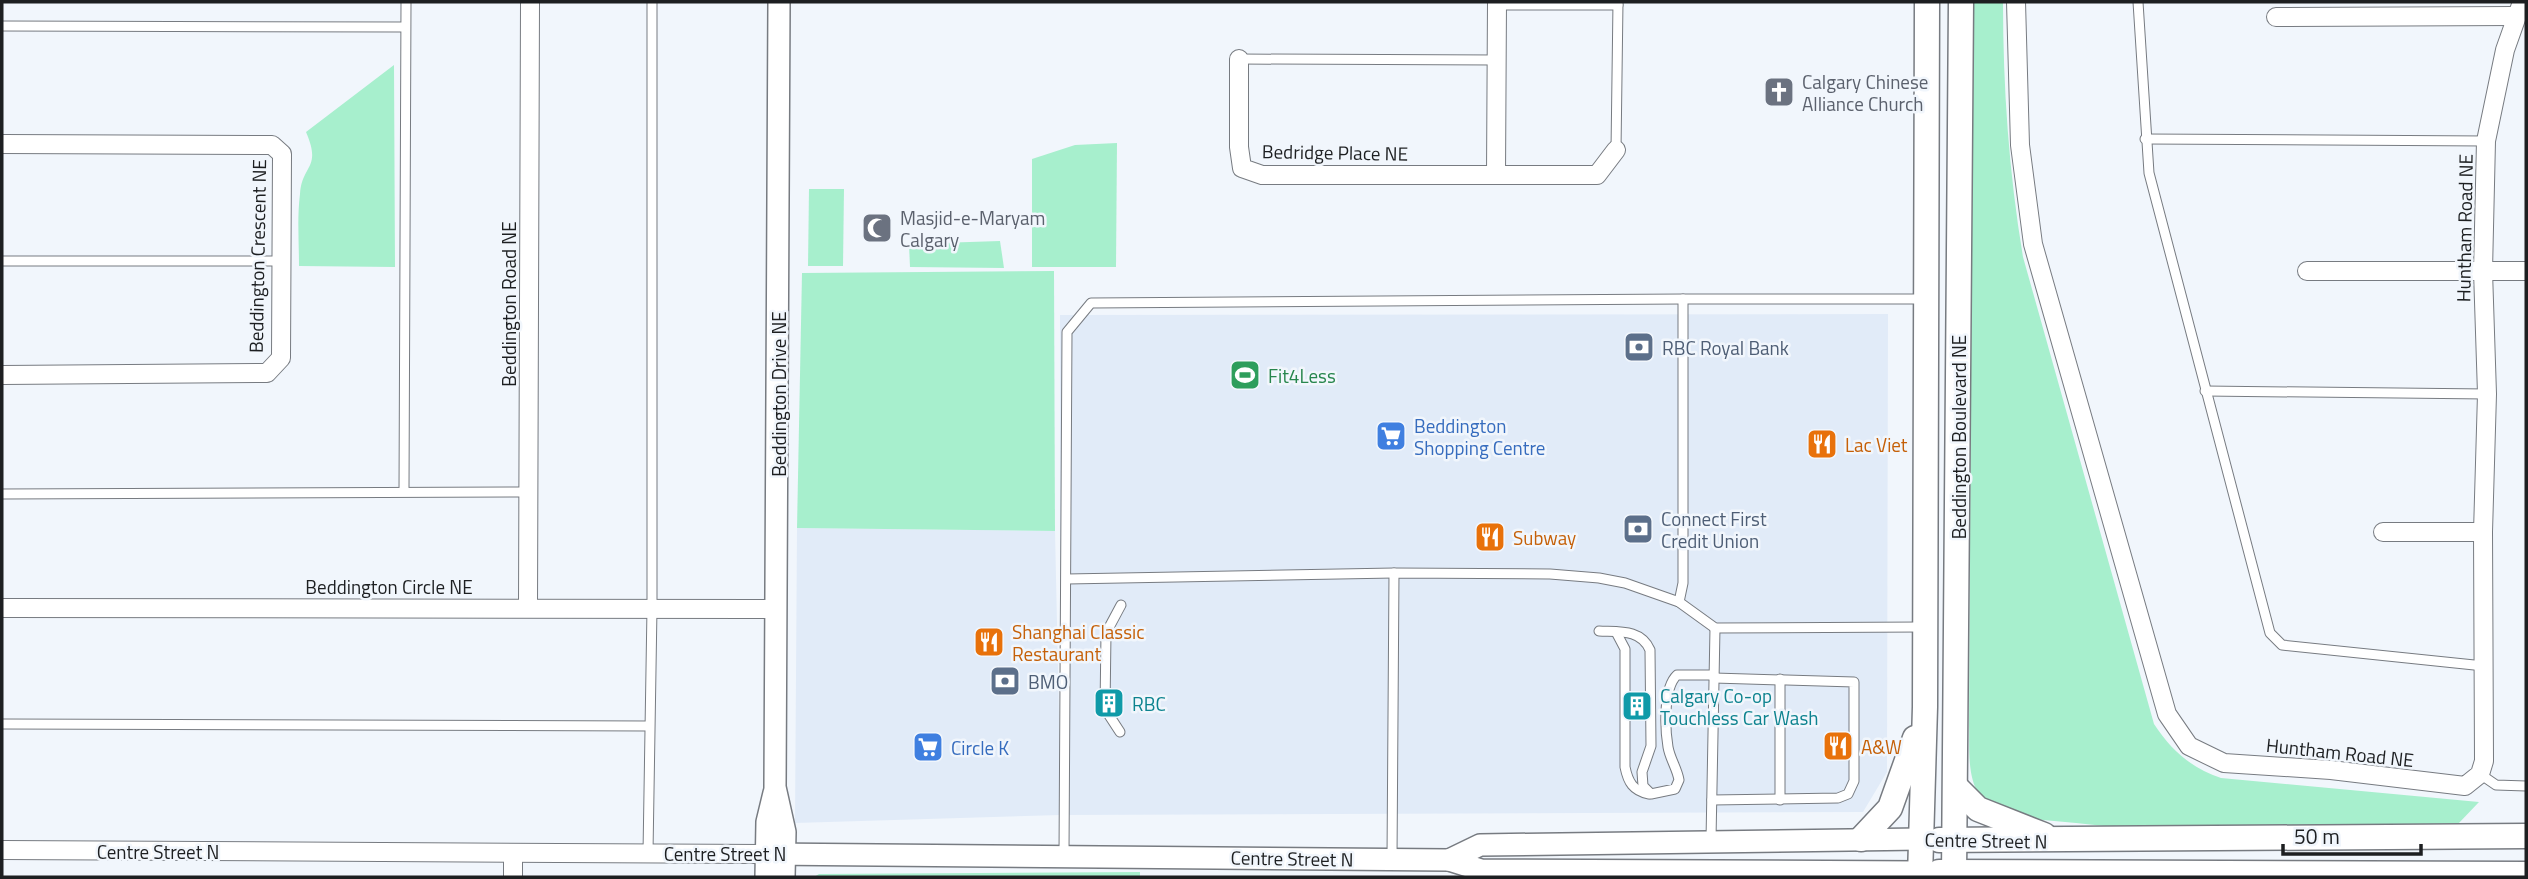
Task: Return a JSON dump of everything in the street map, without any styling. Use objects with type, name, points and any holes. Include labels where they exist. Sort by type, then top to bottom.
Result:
[{"type":"main road","name":"Beddington Boulevard NE","points":[[1921,861],[1925,707],[1927,2]]},
{"type":"main road","name":"Beddington Boulevard NE","points":[[1954,875],[1961,2]]},
{"type":"main road","points":[[1861,839],[1883,818],[1898,792],[1925,707]]},
{"type":"main road","points":[[1956,787],[1978,809],[2061,841]]},
{"type":"main road","name":"Centre Street N","points":[[1921,861],[1954,840],[2526,836]]},
{"type":"main road","name":"Centre Street N","points":[[1921,861],[1954,875],[2526,874]]},
{"type":"street","name":"Beddington Road NE","points":[[528,606],[530,2]]},
{"type":"street","name":"Beddington Drive NE","points":[[775,853],[785,832],[775,787],[779,2]]},
{"type":"street","name":"Huntham Road NE","points":[[2016,2],[2020,145],[2033,244],[2167,714],[2189,746],[2224,763],[2331,770],[2465,786],[2480,774],[2484,761],[2483,532],[2487,394],[2483,271],[2486,141],[2518,9]]},
{"type":"street","points":[[1496,174],[1497,3]]},
{"type":"street","points":[[2276,17],[2518,9]]},
{"type":"street","name":"Bedridge Place NE","points":[[1239,59],[1239,147],[1242,168],[1262,175],[1597,175],[1616,150]]},
{"type":"street","name":"Beddington Crescent NE","points":[[2,144],[272,145],[282,154],[281,358],[267,373],[2,374]]},
{"type":"street","points":[[2307,271],[2526,271]]},
{"type":"street","points":[[2383,532],[2483,532]]},
{"type":"street","name":"Beddington Circle NE","points":[[2,608],[528,606],[777,609]]},
{"type":"street","name":"Centre Street N","points":[[1449,860],[1480,845],[1861,839],[1921,861]]},
{"type":"street","name":"Centre Street N","points":[[2,850],[775,853],[1449,860],[1481,870],[1921,861]]},
{"type":"street","points":[[513,853],[513,877]]},
{"type":"street","points":[[766,877],[775,853]]},
{"type":"street","points":[[775,853],[784,877]]},
{"type":"lane","points":[[404,491],[406,2]]},
{"type":"lane","points":[[648,853],[652,608],[652,2]]},
{"type":"lane","points":[[2138,2],[2148,173],[2270,633],[2282,645],[2484,666]]},
{"type":"lane","points":[[1497,3],[1618,4],[1616,150]]},
{"type":"lane","points":[[2,26],[405,27]]},
{"type":"lane","points":[[1239,59],[1496,60]]},
{"type":"lane","points":[[2145,139],[2486,141]]},
{"type":"lane","points":[[2,261],[281,261]]},
{"type":"lane","points":[[1679,602],[1683,583],[1683,299]]},
{"type":"lane","points":[[1064,855],[1067,332],[1091,303],[1925,299]]},
{"type":"lane","points":[[2205,391],[2487,394]]},
{"type":"lane","points":[[2,494],[528,492]]},
{"type":"lane","points":[[1067,579],[1394,573],[1550,574],[1625,583],[1679,602],[1715,628],[1924,627]]},
{"type":"lane","points":[[1392,860],[1394,573]]},
{"type":"lane","points":[[1120,732],[1105,709],[1105,633],[1121,605]]},
{"type":"lane","points":[[1711,840],[1715,628]]},
{"type":"lane","points":[[1599,631],[1637,635],[1647,642],[1650,650],[1651,746],[1642,772],[1643,786],[1651,794]]},
{"type":"lane","points":[[1616,632],[1625,649],[1625,767],[1631,785],[1639,792],[1651,794],[1675,789],[1679,780],[1668,746],[1668,693],[1671,680],[1677,675],[1854,682],[1854,781],[1848,794],[1838,798],[1712,800]]},
{"type":"lane","points":[[1780,679],[1780,800]]},
{"type":"lane","points":[[2,724],[649,726]]},
{"type":"lane","points":[[2480,774],[2496,785],[2526,786]]},
{"type":"shaded area","name":"Beddington Shopping Centre","points":[[1888,314],[1887,772],[1863,812],[1060,815],[795,823],[797,528],[1055,531],[1060,762],[1060,315]]},
{"type":"green space","points":[[1973,2],[2003,2],[2008,130],[2023,257],[2154,724],[2167,742],[2183,757],[2200,769],[2221,778],[2479,802],[2458,824],[2438,831],[2257,832],[2121,827],[2020,816],[1989,804],[1976,789],[1969,757]]},
{"type":"green space","points":[[394,65],[395,267],[299,266],[301,184],[312,160],[306,132]]},
{"type":"green space","points":[[1117,143],[1116,267],[1032,267],[1032,159],[1075,145]]},
{"type":"green space","points":[[809,189],[844,189],[843,266],[808,266]]},
{"type":"green space","points":[[1000,241],[1004,268],[910,267],[909,244]]},
{"type":"green space","points":[[1054,271],[1055,531],[797,528],[802,273]]},
{"type":"green space","points":[[1140,872],[1140,877],[814,877],[819,874]]},
{"type":"place","name":"Calgary Chinese Alliance Church","points":[[1779,92]]},
{"type":"place","name":"Masjid-e-Maryam Calgary","points":[[877,228]]},
{"type":"place","name":"RBC Royal Bank","points":[[1639,347]]},
{"type":"place","name":"Fit4Less","points":[[1245,375]]},
{"type":"place","name":"Beddington Shopping Centre","points":[[1391,436]]},
{"type":"place","name":"Lac Viet","points":[[1822,444]]},
{"type":"place","name":"Connect First Credit Union","points":[[1638,529]]},
{"type":"place","name":"Subway","points":[[1490,537]]},
{"type":"place","name":"Shanghai Classic Restaurant","points":[[989,642]]},
{"type":"place","name":"BMO","points":[[1005,681]]},
{"type":"place","name":"RBC","points":[[1109,703]]},
{"type":"place","name":"Calgary Co-op Touchless Car Wash","points":[[1637,706]]},
{"type":"place","name":"A&W","points":[[1838,746]]},
{"type":"place","name":"Circle K","points":[[928,747]]}]
